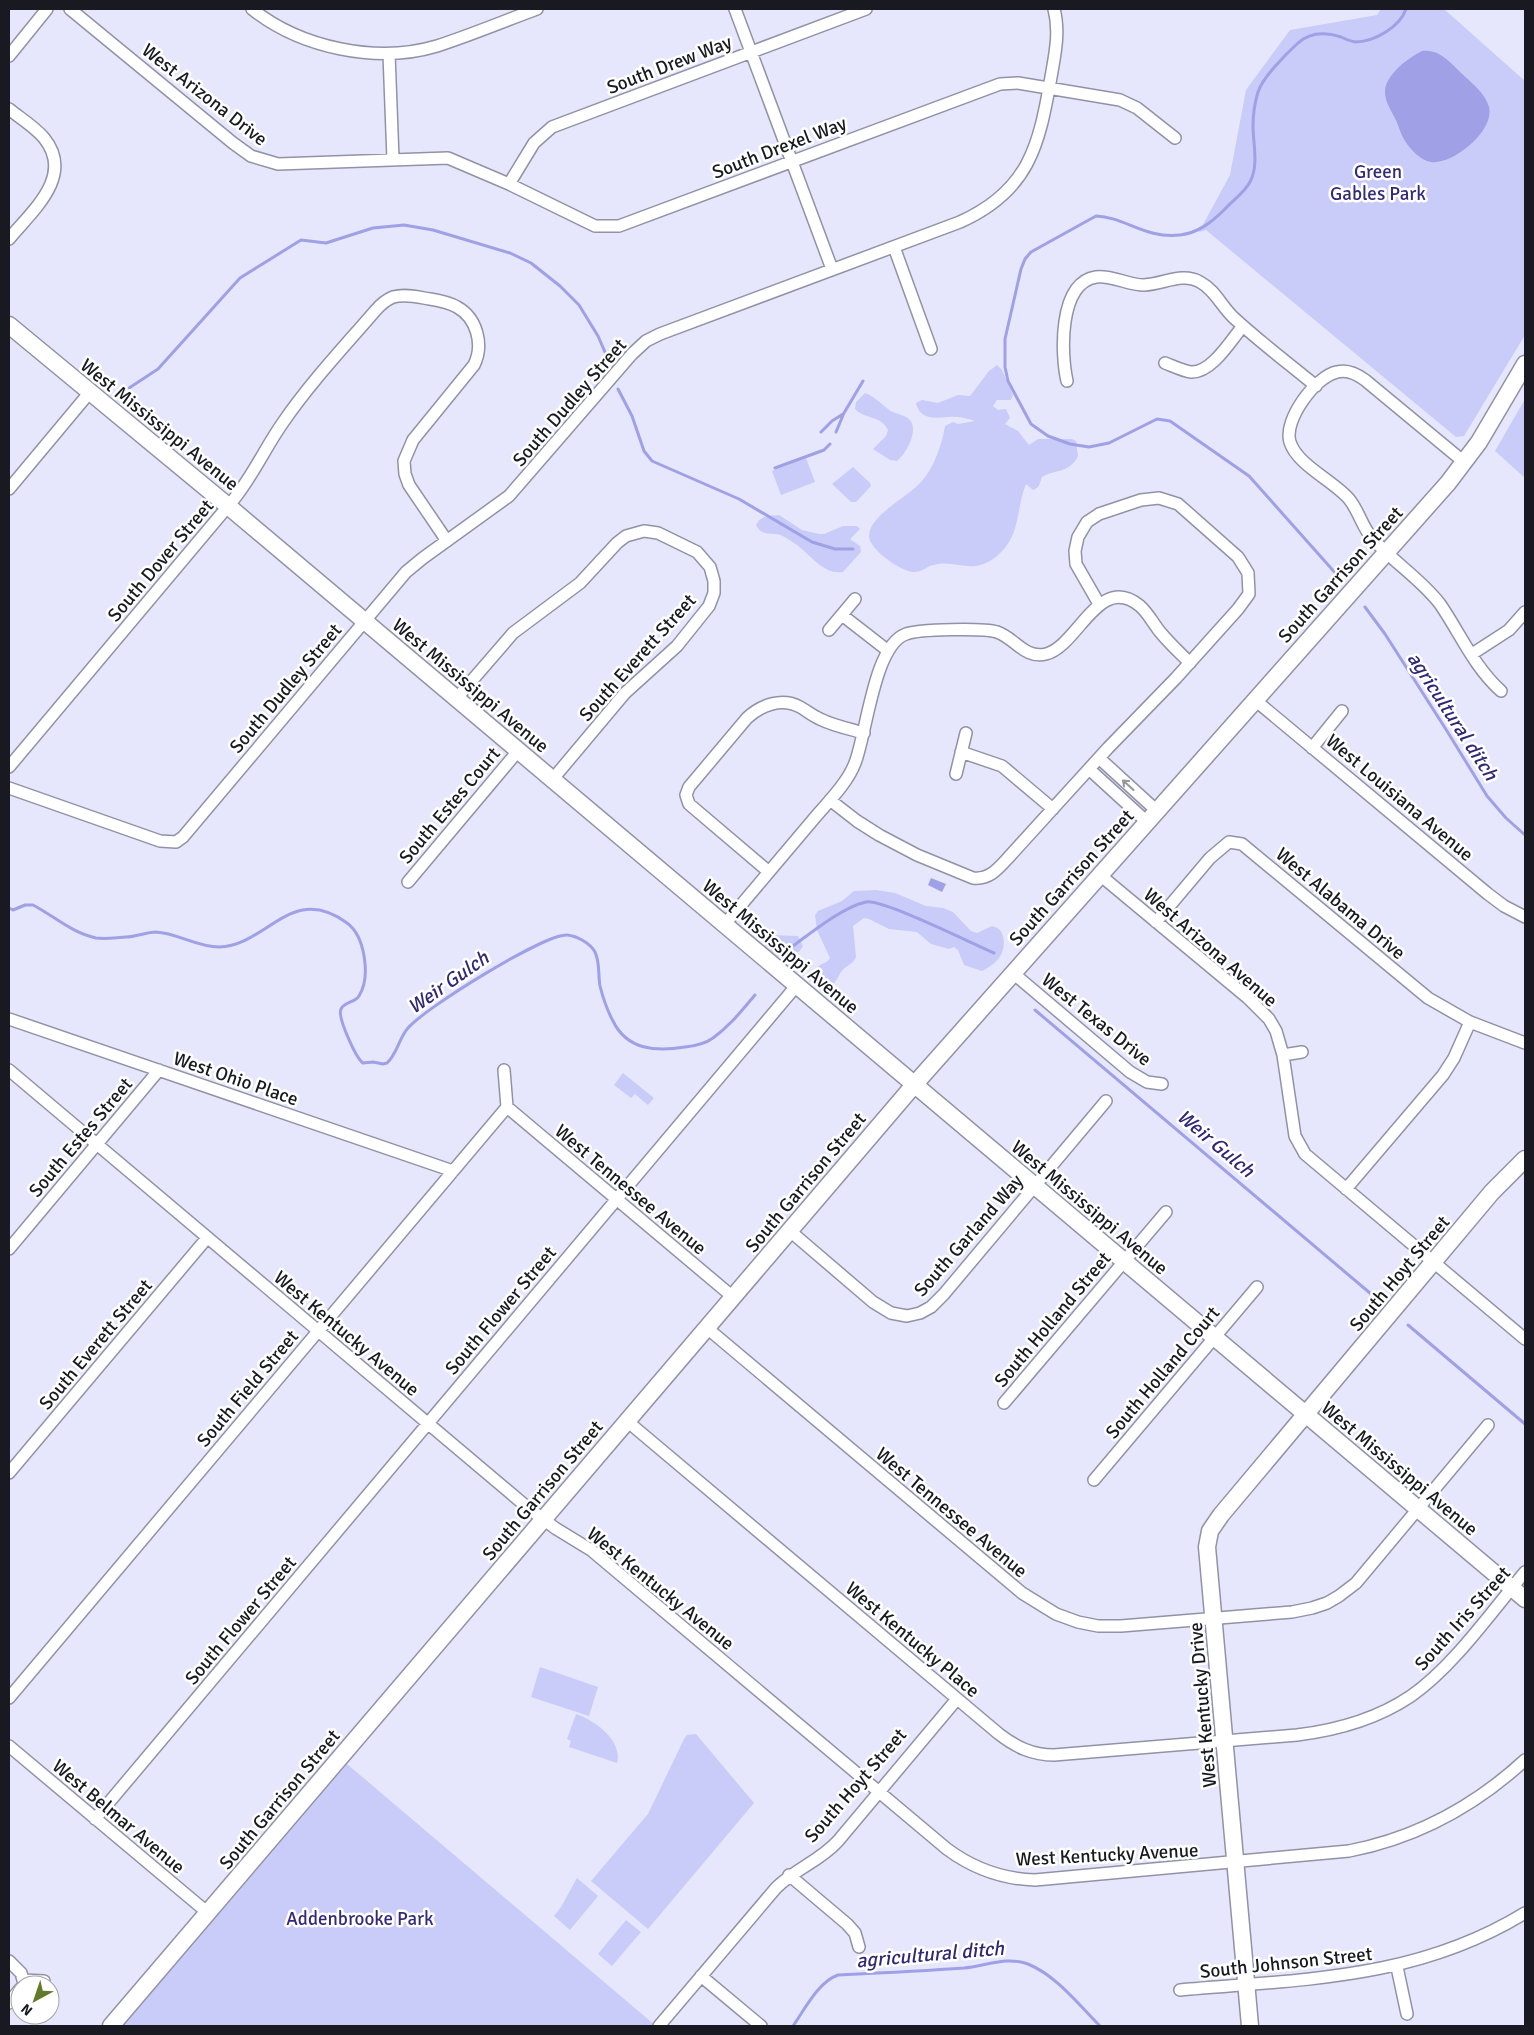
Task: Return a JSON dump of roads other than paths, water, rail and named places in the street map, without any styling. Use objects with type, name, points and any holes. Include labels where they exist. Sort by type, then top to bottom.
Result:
[{"type":"main road","name":"West Mississippi Avenue","points":[[9,325],[228,506],[1525,1599]]},
{"type":"main road","name":"South Garrison Street","points":[[111,2026],[914,1085],[1464,462],[1482,436],[1525,364]]},
{"type":"main road","name":"South Hoyt Street","points":[[1306,1414],[1492,1192],[1525,1160]]},
{"type":"main road","name":"West Kentucky Drive","points":[[1250,2026],[1208,1547],[1210,1531],[1221,1515],[1306,1414]]},
{"type":"street","points":[[9,56],[48,9]]},
{"type":"street","name":"West Arizona Drive","points":[[70,9],[233,143],[260,160],[296,165],[393,159]]},
{"type":"street","points":[[252,9],[278,27],[307,41],[338,49],[389,54],[435,46],[537,9]]},
{"type":"street","points":[[735,9],[832,269]]},
{"type":"street","name":"South Drew Way","points":[[509,184],[534,143],[552,127],[866,9]]},
{"type":"street","name":"South Dudley Street","points":[[9,788],[160,841],[176,842],[189,831],[406,572],[447,540],[510,496],[616,371],[646,341],[970,217],[987,208],[1009,189],[1023,171],[1034,151],[1041,132],[1057,34],[1054,9]]},
{"type":"street","points":[[389,54],[393,159]]},
{"type":"street","name":"South Drexel Way","points":[[393,159],[448,158],[509,184],[595,226],[619,226],[992,85],[1011,82],[1120,100],[1136,108],[1175,138]]},
{"type":"street","points":[[9,109],[44,138],[53,154],[56,167],[50,187],[9,239]]},
{"type":"street","points":[[894,247],[931,349]]},
{"type":"street","points":[[1068,382],[1064,368],[1063,349],[1069,307],[1078,288],[1092,278],[1104,277],[1139,285],[1176,278],[1193,279],[1212,290],[1228,312],[1243,326],[1316,386]]},
{"type":"street","name":"South Dover Street","points":[[9,767],[228,506],[252,474],[292,410],[381,305],[392,298],[406,296],[444,302],[462,310],[472,322],[479,341],[478,356],[469,372],[413,440],[406,452],[404,464],[409,485],[447,540]]},
{"type":"street","points":[[1165,363],[1187,371],[1202,370],[1214,360],[1243,326]]},
{"type":"street","points":[[1464,462],[1378,390],[1354,373],[1342,371],[1324,378],[1290,421],[1288,433],[1290,444],[1302,459],[1350,499],[1367,532],[1431,593],[1490,680],[1501,691]]},
{"type":"street","points":[[9,489],[90,392]]},
{"type":"street","points":[[830,800],[857,821],[896,844],[958,873],[978,879],[985,877],[998,868],[1243,604],[1249,594],[1250,582],[1247,569],[1241,560],[1178,504],[1159,498],[1141,500],[1099,514],[1084,526],[1077,541],[1075,557],[1081,575],[1100,604]]},
{"type":"street","name":"South Everett Street","points":[[456,699],[513,633],[580,583],[617,543],[626,536],[644,532],[658,533],[697,552],[710,567],[714,581],[714,593],[709,606],[677,646],[625,693],[552,780]]},
{"type":"street","points":[[829,630],[855,598]]},
{"type":"street","points":[[725,924],[830,800],[854,767],[880,668],[888,650],[897,639],[912,632],[984,630],[1000,634],[1029,653],[1044,654],[1058,648],[1100,604],[1120,599],[1138,605],[1161,634],[1190,663]]},
{"type":"street","points":[[1472,654],[1508,630],[1525,612]]},
{"type":"street","points":[[842,615],[888,650]]},
{"type":"street","name":"West Louisiana Avenue","points":[[1255,700],[1488,894],[1504,906],[1525,917]]},
{"type":"street","points":[[769,872],[689,804],[686,795],[689,787],[747,718],[760,707],[788,703],[796,705],[821,720],[864,733]]},
{"type":"street","points":[[1312,748],[1342,711]]},
{"type":"street","points":[[956,774],[966,733]]},
{"type":"street","name":"South Estes Court","points":[[408,882],[518,751]]},
{"type":"street","points":[[961,752],[994,762],[1007,769],[1052,809]]},
{"type":"street","points":[[1099,758],[1152,817]]},
{"type":"street","points":[[1089,769],[1152,817]]},
{"type":"street","name":"West Alabama Drive","points":[[1156,922],[1220,848],[1229,842],[1242,844],[1413,986],[1441,1006],[1470,1022],[1525,1043]]},
{"type":"street","name":"West Arizona Avenue","points":[[1100,875],[1263,1012],[1274,1026],[1282,1055],[1298,1142],[1311,1160],[1525,1338]]},
{"type":"street","name":"West Texas Drive","points":[[1013,973],[1130,1072],[1147,1082],[1162,1084]]},
{"type":"street","name":"South Flower Street","points":[[95,1818],[797,985]]},
{"type":"street","name":"West Ohio Place","points":[[9,1019],[453,1170]]},
{"type":"street","points":[[1346,1189],[1443,1075],[1454,1058],[1470,1022]]},
{"type":"street","points":[[1282,1055],[1302,1052]]},
{"type":"street","name":"West Kentucky Avenue","points":[[9,1070],[543,1519],[590,1550],[956,1856],[983,1870],[1008,1878],[1035,1880],[1349,1851],[1381,1844],[1442,1820],[1487,1792],[1525,1760]]},
{"type":"street","name":"South Estes Street","points":[[9,1249],[159,1070]]},
{"type":"street","points":[[504,1070],[508,1106]]},
{"type":"street","name":"South Garland Way","points":[[790,1231],[882,1308],[901,1316],[915,1315],[927,1310],[939,1299],[1106,1100]]},
{"type":"street","name":"West Tennessee Avenue","points":[[508,1106],[733,1297]]},
{"type":"street","name":"South Field Street","points":[[9,1698],[508,1106]]},
{"type":"street","name":"South Holland Street","points":[[1004,1403],[1166,1212]]},
{"type":"street","name":"South Everett Street","points":[[9,1473],[208,1238]]},
{"type":"street","name":"South Holland Court","points":[[1094,1480],[1258,1287]]},
{"type":"street","name":"West Tennessee Avenue","points":[[707,1328],[1022,1593],[1042,1606],[1070,1620],[1098,1626],[1121,1626],[1304,1610],[1334,1600],[1356,1583],[1488,1425]]},
{"type":"street","name":"West Kentucky Place","points":[[627,1421],[1010,1742],[1029,1752],[1054,1755],[1225,1741]]},
{"type":"street","name":"South Iris Street","points":[[1225,1741],[1297,1735],[1331,1729],[1366,1719],[1395,1706],[1422,1688],[1442,1669],[1525,1572]]},
{"type":"street","name":"South Hoyt Street","points":[[659,2026],[770,1894],[789,1875],[829,1851],[957,1699]]},
{"type":"street","name":"West Belmar Avenue","points":[[9,1746],[208,1913]]},
{"type":"street","points":[[789,1875],[847,1924],[855,1933],[859,1947]]},
{"type":"street","name":"South Johnson Street","points":[[1180,1990],[1340,1977],[1397,1966],[1465,1944],[1500,1928],[1525,1913]]},
{"type":"street","points":[[9,1962],[19,1970],[20,1975]]},
{"type":"street","name":"South Johnson Street","points":[[1397,1966],[1406,2014]]},
{"type":"street","points":[[701,1976],[761,2026]]},
{"type":"waterway","name":"agricultural ditch","points":[[1338,576],[1249,476],[1170,421],[1157,419],[1109,443],[1089,447],[1070,444],[1048,436],[1031,424],[1008,381],[1005,367],[1005,339],[1021,269],[1025,259],[1031,252],[1096,216],[1106,217],[1156,234],[1187,234],[1204,226],[1245,190],[1250,182],[1255,162],[1253,122],[1257,96],[1261,86],[1281,59],[1303,39],[1313,35],[1330,34],[1355,42],[1378,36],[1398,22],[1406,9]]},
{"type":"waterway","points":[[123,392],[158,369],[240,278],[301,240],[326,243],[373,228],[404,225],[433,230],[510,253],[531,263],[560,286],[579,305],[598,336],[608,359]]},
{"type":"waterway","points":[[836,432],[844,413],[863,381]]},
{"type":"waterway","points":[[618,389],[632,416],[644,451],[652,461],[739,499],[812,542],[835,549],[853,549]]},
{"type":"waterway","points":[[821,432],[832,421],[843,414]]},
{"type":"waterway","points":[[775,468],[824,450],[830,444]]},
{"type":"waterway","name":"agricultural ditch","points":[[1365,607],[1385,634],[1487,796],[1506,818],[1525,835]]},
{"type":"waterway","name":"Weir Gulch","points":[[793,946],[838,914],[866,902],[876,903],[908,914],[994,953]]},
{"type":"waterway","name":"Weir Gulch","points":[[9,908],[13,910],[25,905],[33,905],[71,928],[96,938],[130,937],[156,932],[203,945],[219,947],[236,944],[295,912],[310,909],[327,912],[347,923],[353,929],[362,947],[365,968],[363,988],[355,1000],[343,1006],[341,1013],[348,1037],[356,1054],[363,1063],[387,1063],[408,1028],[437,1005],[485,974],[535,946],[567,935],[583,940],[593,949],[598,960],[601,990],[611,1017],[619,1031],[626,1038],[643,1047],[674,1049],[707,1042],[736,1018],[755,995]]},
{"type":"waterway","name":"Weir Gulch","points":[[1035,1010],[1377,1299]]},
{"type":"waterway","name":"Weir Gulch","points":[[1408,1325],[1525,1424]]},
{"type":"waterway","name":"agricultural ditch","points":[[793,2026],[818,1990],[838,1975],[964,1968],[1004,1961],[1020,1962],[1039,1969],[1058,1983],[1100,2026]]},
{"type":"park label","name":"Green Gables Park","points":[[1378,182]]},
{"type":"park label","name":"Addenbrooke Park","points":[[360,1918]]}]
